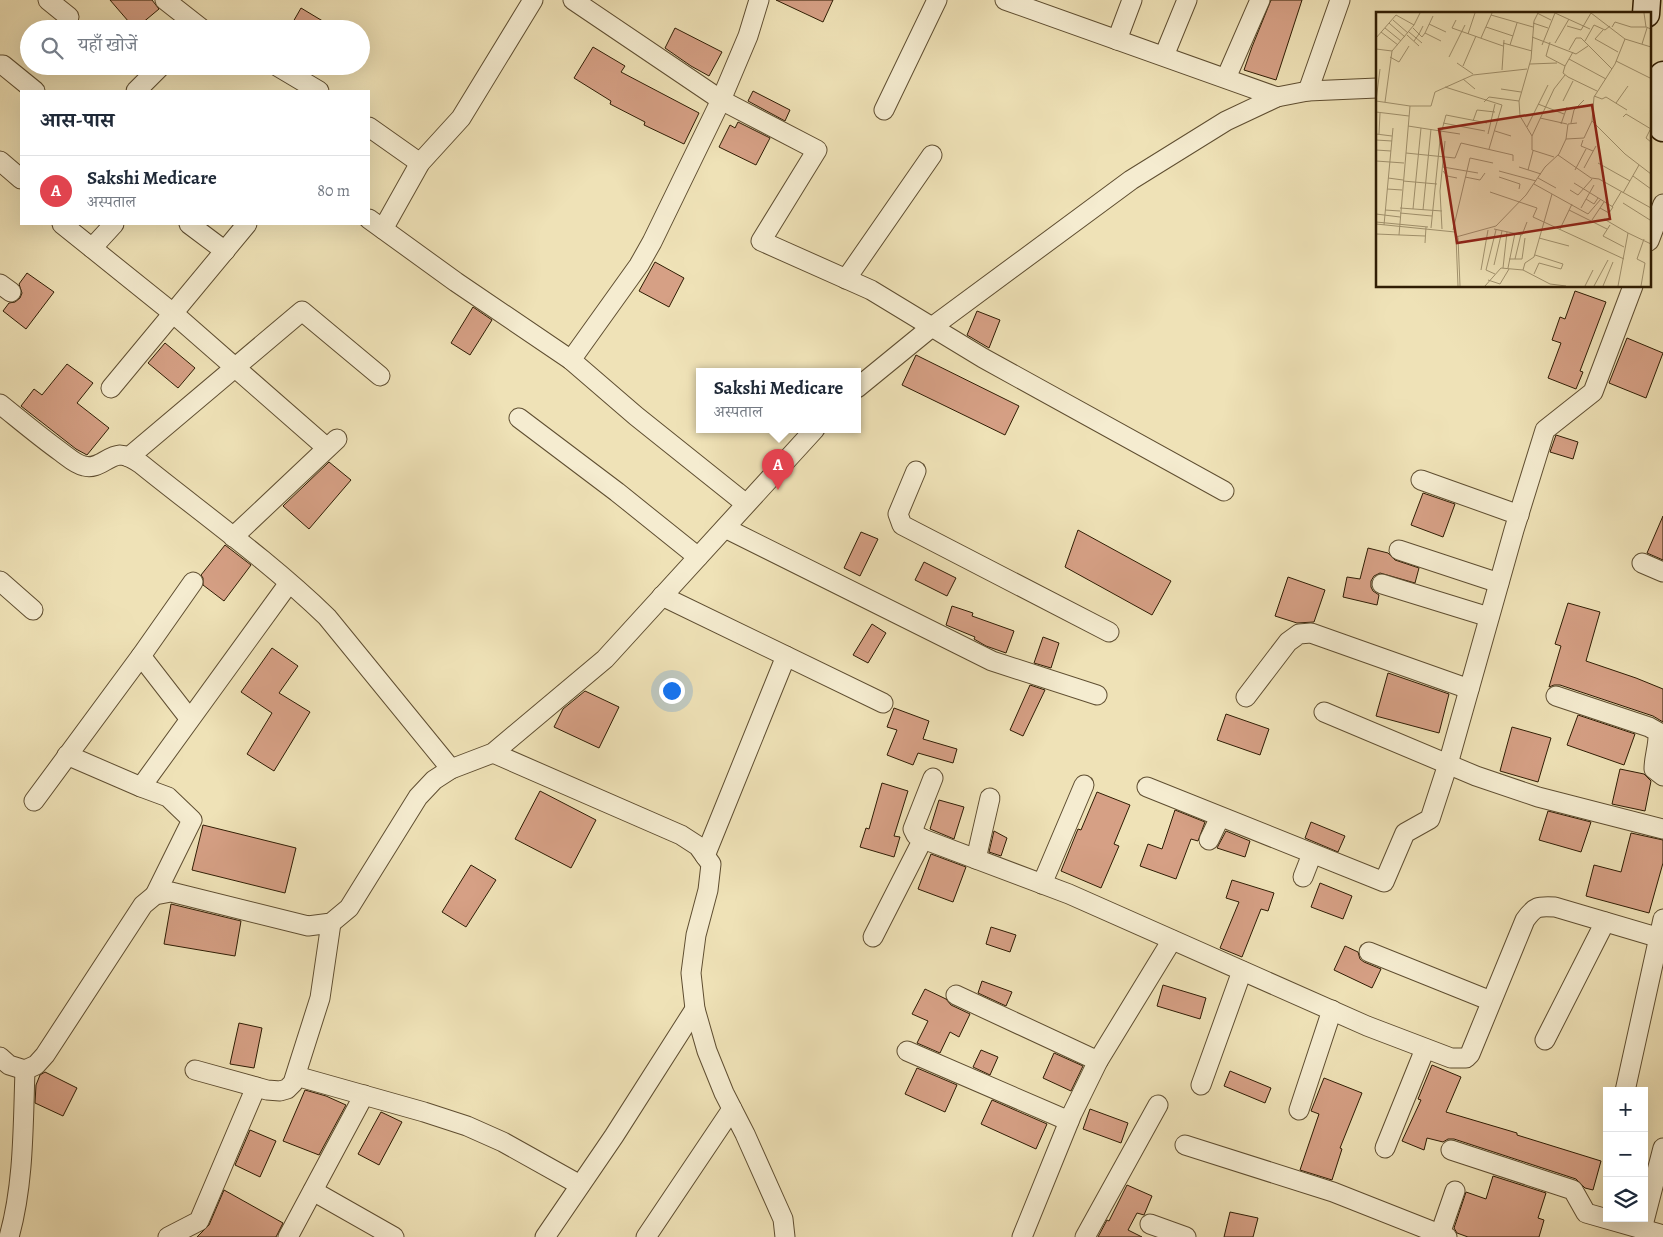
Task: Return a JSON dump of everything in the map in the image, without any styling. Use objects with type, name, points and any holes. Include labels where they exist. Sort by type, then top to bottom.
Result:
[{"type":"street","points":[[48,0],[69,17]]},
{"type":"street","points":[[165,0],[190,20]]},
{"type":"street","points":[[533,0],[462,118],[420,163],[376,224],[493,308],[571,360],[636,416],[746,504]]},
{"type":"street","points":[[573,0],[721,100],[817,150],[762,241],[871,290],[983,358],[1224,491]]},
{"type":"street","points":[[571,360],[639,265],[648,249],[721,100],[748,36],[759,0]]},
{"type":"street","points":[[884,110],[937,0]]},
{"type":"street","points":[[1005,0],[1041,6],[1116,40],[1277,97]]},
{"type":"street","points":[[1116,40],[1132,0]]},
{"type":"street","points":[[1164,56],[1187,0]]},
{"type":"street","points":[[1226,78],[1260,0]]},
{"type":"street","points":[[1308,92],[1340,0]]},
{"type":"street","points":[[0,65],[3,65],[34,90]]},
{"type":"street","points":[[1650,68],[1663,67]]},
{"type":"street","points":[[137,90],[151,75]]},
{"type":"street","points":[[292,75],[317,90]]},
{"type":"street","points":[[1650,94],[1663,75]]},
{"type":"street","points":[[861,385],[932,327],[1131,180],[1226,121],[1277,97],[1308,92],[1376,88]]},
{"type":"street","points":[[1650,98],[1663,128]]},
{"type":"street","points":[[370,128],[420,163]]},
{"type":"street","points":[[846,278],[932,156]]},
{"type":"street","points":[[0,161],[20,178]]},
{"type":"street","points":[[1650,238],[1663,204]]},
{"type":"street","points":[[67,225],[235,367],[332,444],[233,537]]},
{"type":"street","points":[[92,248],[113,225]]},
{"type":"street","points":[[190,225],[225,251]]},
{"type":"street","points":[[111,388],[246,225]]},
{"type":"street","points":[[1147,787],[1384,882],[1405,832],[1430,819],[1448,764],[1545,430],[1593,392],[1632,288]]},
{"type":"street","points":[[129,457],[302,311],[380,376]]},
{"type":"street","points":[[0,404],[49,444],[75,462],[86,467],[95,467],[121,455],[129,457],[141,464],[233,537],[327,617],[451,769]]},
{"type":"street","points":[[519,418],[617,492],[698,557]]},
{"type":"street","points":[[155,895],[172,892],[308,926],[331,923],[350,908],[418,797],[434,780],[451,769],[493,753],[606,659],[811,433]]},
{"type":"street","points":[[916,471],[898,514],[902,524],[1109,632]]},
{"type":"street","points":[[1421,480],[1519,515]]},
{"type":"street","points":[[725,528],[992,661],[1097,695]]},
{"type":"street","points":[[1399,550],[1499,584]]},
{"type":"street","points":[[1642,563],[1663,572]]},
{"type":"street","points":[[0,581],[33,610]]},
{"type":"street","points":[[34,800],[141,656],[193,582]]},
{"type":"street","points":[[141,787],[189,718],[289,583]]},
{"type":"street","points":[[1382,584],[1490,617]]},
{"type":"street","points":[[662,596],[883,703]]},
{"type":"street","points":[[1246,696],[1288,642],[1299,634],[1311,633],[1469,689]]},
{"type":"street","points":[[141,656],[189,718]]},
{"type":"street","points":[[705,856],[786,656]]},
{"type":"street","points":[[1556,696],[1649,727],[1658,732],[1659,740],[1654,758],[1654,769],[1663,776]]},
{"type":"street","points":[[1324,712],[1476,776],[1538,797],[1663,829]]},
{"type":"street","points":[[493,753],[681,835],[698,846],[711,864],[708,890],[696,935],[691,973],[695,1009],[707,1051],[724,1094],[782,1218],[785,1237]]},
{"type":"street","points":[[0,1057],[9,1065],[25,1070],[36,1065],[45,1055],[143,905],[155,895],[192,820],[168,797],[67,755]]},
{"type":"street","points":[[933,778],[913,829],[916,835],[922,839],[1069,894],[1332,1010],[1451,1058],[1466,1058],[1470,1054],[1525,920],[1533,909],[1541,906],[1555,907],[1661,938]]},
{"type":"street","points":[[1042,884],[1084,785]]},
{"type":"street","points":[[976,859],[990,798]]},
{"type":"street","points":[[1209,840],[1220,817]]},
{"type":"street","points":[[873,937],[922,839]]},
{"type":"street","points":[[1303,876],[1312,854]]},
{"type":"street","points":[[1626,1087],[1661,938],[1663,919]]},
{"type":"street","points":[[1545,1040],[1604,922]]},
{"type":"street","points":[[195,1070],[256,1087],[280,1091],[287,1090],[293,1084],[320,998],[331,923]]},
{"type":"street","points":[[1022,1237],[1069,1121],[1098,1061],[1172,940]]},
{"type":"street","points":[[1369,952],[1491,1001]]},
{"type":"street","points":[[1201,1085],[1242,971]]},
{"type":"street","points":[[956,995],[1098,1061]]},
{"type":"street","points":[[545,1237],[695,1009]]},
{"type":"street","points":[[1299,1110],[1332,1010]]},
{"type":"street","points":[[1385,1148],[1425,1049]]},
{"type":"street","points":[[907,1051],[1069,1121]]},
{"type":"street","points":[[9,1237],[15,1215],[20,1169],[25,1070]]},
{"type":"street","points":[[296,1076],[467,1126],[503,1142],[580,1185]]},
{"type":"street","points":[[168,1237],[199,1221],[256,1087]]},
{"type":"street","points":[[288,1237],[364,1095]]},
{"type":"street","points":[[1086,1237],[1158,1105]]},
{"type":"street","points":[[646,1237],[732,1109]]},
{"type":"street","points":[[1185,1145],[1332,1192],[1442,1236],[1456,1191]]},
{"type":"street","points":[[1634,1231],[1663,1148]]},
{"type":"street","points":[[1451,1150],[1573,1190],[1586,1213],[1634,1231],[1663,1235]]},
{"type":"street","points":[[313,1191],[394,1237]]},
{"type":"street","points":[[1150,1224],[1186,1237]]},
{"type":"building","points":[[110,0],[152,0],[159,9],[146,20],[127,20]]},
{"type":"building","points":[[776,0],[833,0],[823,22]]},
{"type":"building","points":[[1271,0],[1302,0],[1276,80],[1244,70]]},
{"type":"building","points":[[301,8],[321,20],[294,20]]},
{"type":"building","points":[[675,28],[722,52],[709,76],[665,48]]},
{"type":"building","points":[[593,47],[625,66],[621,72],[699,113],[684,144],[644,125],[645,122],[610,104],[611,101],[574,78]]},
{"type":"building","points":[[753,91],[790,110],[785,121],[748,101]]},
{"type":"building","points":[[738,122],[770,138],[756,165],[719,147],[730,125],[735,128]]},
{"type":"building","points":[[655,262],[684,278],[669,307],[639,291]]},
{"type":"building","points":[[27,273],[54,292],[26,329],[3,311],[9,303],[15,302],[20,298],[22,293],[19,284]]},
{"type":"building","points":[[1575,291],[1606,302],[1580,371],[1583,372],[1576,389],[1548,378],[1561,343],[1552,340],[1560,317],[1565,319]]},
{"type":"building","points":[[473,307],[492,320],[470,355],[451,343]]},
{"type":"building","points":[[977,311],[1000,320],[989,348],[967,335]]},
{"type":"building","points":[[1627,338],[1663,353],[1646,398],[1609,383]]},
{"type":"building","points":[[165,343],[195,368],[178,388],[148,363]]},
{"type":"building","points":[[916,355],[1019,406],[1005,435],[902,385]]},
{"type":"building","points":[[67,364],[93,383],[77,403],[109,428],[87,455],[76,449],[21,406],[34,389],[42,395]]},
{"type":"building","points":[[1556,435],[1578,442],[1573,459],[1550,452]]},
{"type":"building","points":[[329,462],[351,480],[309,529],[283,506]]},
{"type":"building","points":[[1423,493],[1455,504],[1443,537],[1411,525]]},
{"type":"building","points":[[1663,516],[1663,560],[1647,553]]},
{"type":"building","points":[[1078,530],[1171,581],[1152,615],[1065,567]]},
{"type":"building","points":[[861,532],[878,539],[860,576],[844,568]]},
{"type":"building","points":[[225,545],[251,565],[224,601],[203,585],[201,575]]},
{"type":"building","points":[[1368,548],[1388,553],[1395,560],[1419,568],[1415,583],[1380,573],[1374,576],[1371,581],[1373,591],[1379,595],[1377,605],[1343,597],[1347,577],[1360,579]]},
{"type":"building","points":[[924,562],[956,578],[947,596],[915,580]]},
{"type":"building","points":[[1288,577],[1325,590],[1314,622],[1297,623],[1275,616]]},
{"type":"building","points":[[1568,603],[1600,612],[1586,661],[1663,689],[1663,722],[1653,716],[1560,685],[1549,687],[1561,646],[1555,644]]},
{"type":"building","points":[[952,606],[973,613],[972,616],[1014,631],[1006,653],[986,646],[974,639],[975,637],[946,625]]},
{"type":"building","points":[[872,624],[886,633],[868,663],[853,655]]},
{"type":"building","points":[[1043,637],[1059,643],[1051,668],[1034,663]]},
{"type":"building","points":[[272,648],[298,666],[279,693],[310,712],[274,771],[247,754],[272,713],[241,692]]},
{"type":"building","points":[[1388,673],[1449,694],[1439,733],[1376,716]]},
{"type":"building","points":[[1030,685],[1045,690],[1023,736],[1010,730]]},
{"type":"building","points":[[585,691],[619,707],[599,748],[554,727],[563,709]]},
{"type":"building","points":[[894,708],[929,721],[923,739],[957,749],[953,763],[918,753],[913,765],[887,755],[897,730],[887,727]]},
{"type":"building","points":[[1226,714],[1269,729],[1260,755],[1217,740]]},
{"type":"building","points":[[1578,715],[1635,734],[1624,765],[1567,745]]},
{"type":"building","points":[[1512,727],[1551,738],[1538,782],[1500,771]]},
{"type":"building","points":[[1620,769],[1644,774],[1651,781],[1645,811],[1612,804]]},
{"type":"building","points":[[882,783],[908,791],[894,836],[900,837],[894,857],[860,847],[866,828],[869,829]]},
{"type":"building","points":[[540,791],[596,820],[571,868],[515,839]]},
{"type":"building","points":[[1097,792],[1130,805],[1114,844],[1119,846],[1101,888],[1061,871],[1078,829],[1081,830]]},
{"type":"building","points":[[939,800],[964,807],[954,839],[930,829]]},
{"type":"building","points":[[1175,810],[1205,822],[1198,841],[1191,839],[1176,879],[1140,866],[1148,844],[1162,849]]},
{"type":"building","points":[[1548,811],[1591,822],[1581,852],[1539,840]]},
{"type":"building","points":[[1311,822],[1345,836],[1338,852],[1305,838]]},
{"type":"building","points":[[203,825],[296,848],[285,893],[192,870]]},
{"type":"building","points":[[994,831],[1007,838],[1001,856],[989,852]]},
{"type":"building","points":[[1226,831],[1250,841],[1245,857],[1217,848]]},
{"type":"building","points":[[1631,833],[1663,840],[1663,863],[1649,913],[1586,896],[1594,865],[1621,872]]},
{"type":"building","points":[[931,854],[966,867],[953,902],[918,889]]},
{"type":"building","points":[[471,865],[496,880],[466,927],[442,912]]},
{"type":"building","points":[[1232,880],[1274,893],[1268,911],[1261,909],[1242,957],[1220,948],[1239,902],[1226,898]]},
{"type":"building","points":[[1320,883],[1352,896],[1343,919],[1311,907]]},
{"type":"building","points":[[171,904],[241,921],[235,956],[164,944]]},
{"type":"building","points":[[991,927],[1016,935],[1010,952],[986,944]]},
{"type":"building","points":[[1345,946],[1358,952],[1360,959],[1364,962],[1381,969],[1372,988],[1334,970]]},
{"type":"building","points":[[982,981],[1012,992],[1006,1006],[978,993]]},
{"type":"building","points":[[1163,985],[1206,998],[1200,1019],[1157,1006]]},
{"type":"building","points":[[925,989],[970,1014],[959,1037],[950,1032],[940,1053],[917,1043],[928,1021],[912,1014]]},
{"type":"building","points":[[239,1023],[262,1028],[254,1068],[230,1064]]},
{"type":"building","points":[[981,1050],[998,1057],[990,1075],[973,1067]]},
{"type":"building","points":[[1054,1053],[1083,1066],[1071,1091],[1043,1078]]},
{"type":"building","points":[[1432,1065],[1461,1077],[1446,1112],[1601,1161],[1593,1190],[1585,1188],[1576,1179],[1454,1139],[1448,1139],[1443,1142],[1427,1138],[1424,1150],[1402,1141],[1421,1100],[1418,1099]]},
{"type":"building","points":[[917,1068],[957,1085],[945,1112],[905,1094]]},
{"type":"building","points":[[1230,1071],[1271,1088],[1265,1103],[1224,1086]]},
{"type":"building","points":[[45,1072],[77,1088],[63,1116],[35,1103],[36,1085],[40,1075]]},
{"type":"building","points":[[1324,1078],[1362,1093],[1340,1148],[1342,1149],[1332,1180],[1300,1170],[1319,1114],[1311,1111]]},
{"type":"building","points":[[305,1090],[326,1096],[346,1105],[319,1155],[283,1141]]},
{"type":"building","points":[[992,1100],[1047,1124],[1036,1149],[981,1124]]},
{"type":"building","points":[[1090,1109],[1128,1123],[1121,1143],[1083,1129]]},
{"type":"building","points":[[381,1112],[402,1122],[379,1165],[358,1154]]},
{"type":"building","points":[[250,1130],[276,1141],[260,1177],[235,1165]]},
{"type":"building","points":[[1493,1176],[1546,1193],[1538,1218],[1544,1220],[1539,1237],[1468,1237],[1457,1233],[1454,1228],[1466,1192],[1486,1199]]},
{"type":"building","points":[[1127,1185],[1152,1196],[1144,1215],[1137,1213],[1128,1230],[1142,1237],[1098,1237],[1107,1220],[1109,1221]]},
{"type":"building","points":[[224,1190],[283,1223],[276,1237],[197,1237],[209,1225]]},
{"type":"building","points":[[1230,1212],[1258,1218],[1253,1237],[1224,1237]]},
{"type":"place","name":"Sakshi Medicare","points":[[778,490]]}]
